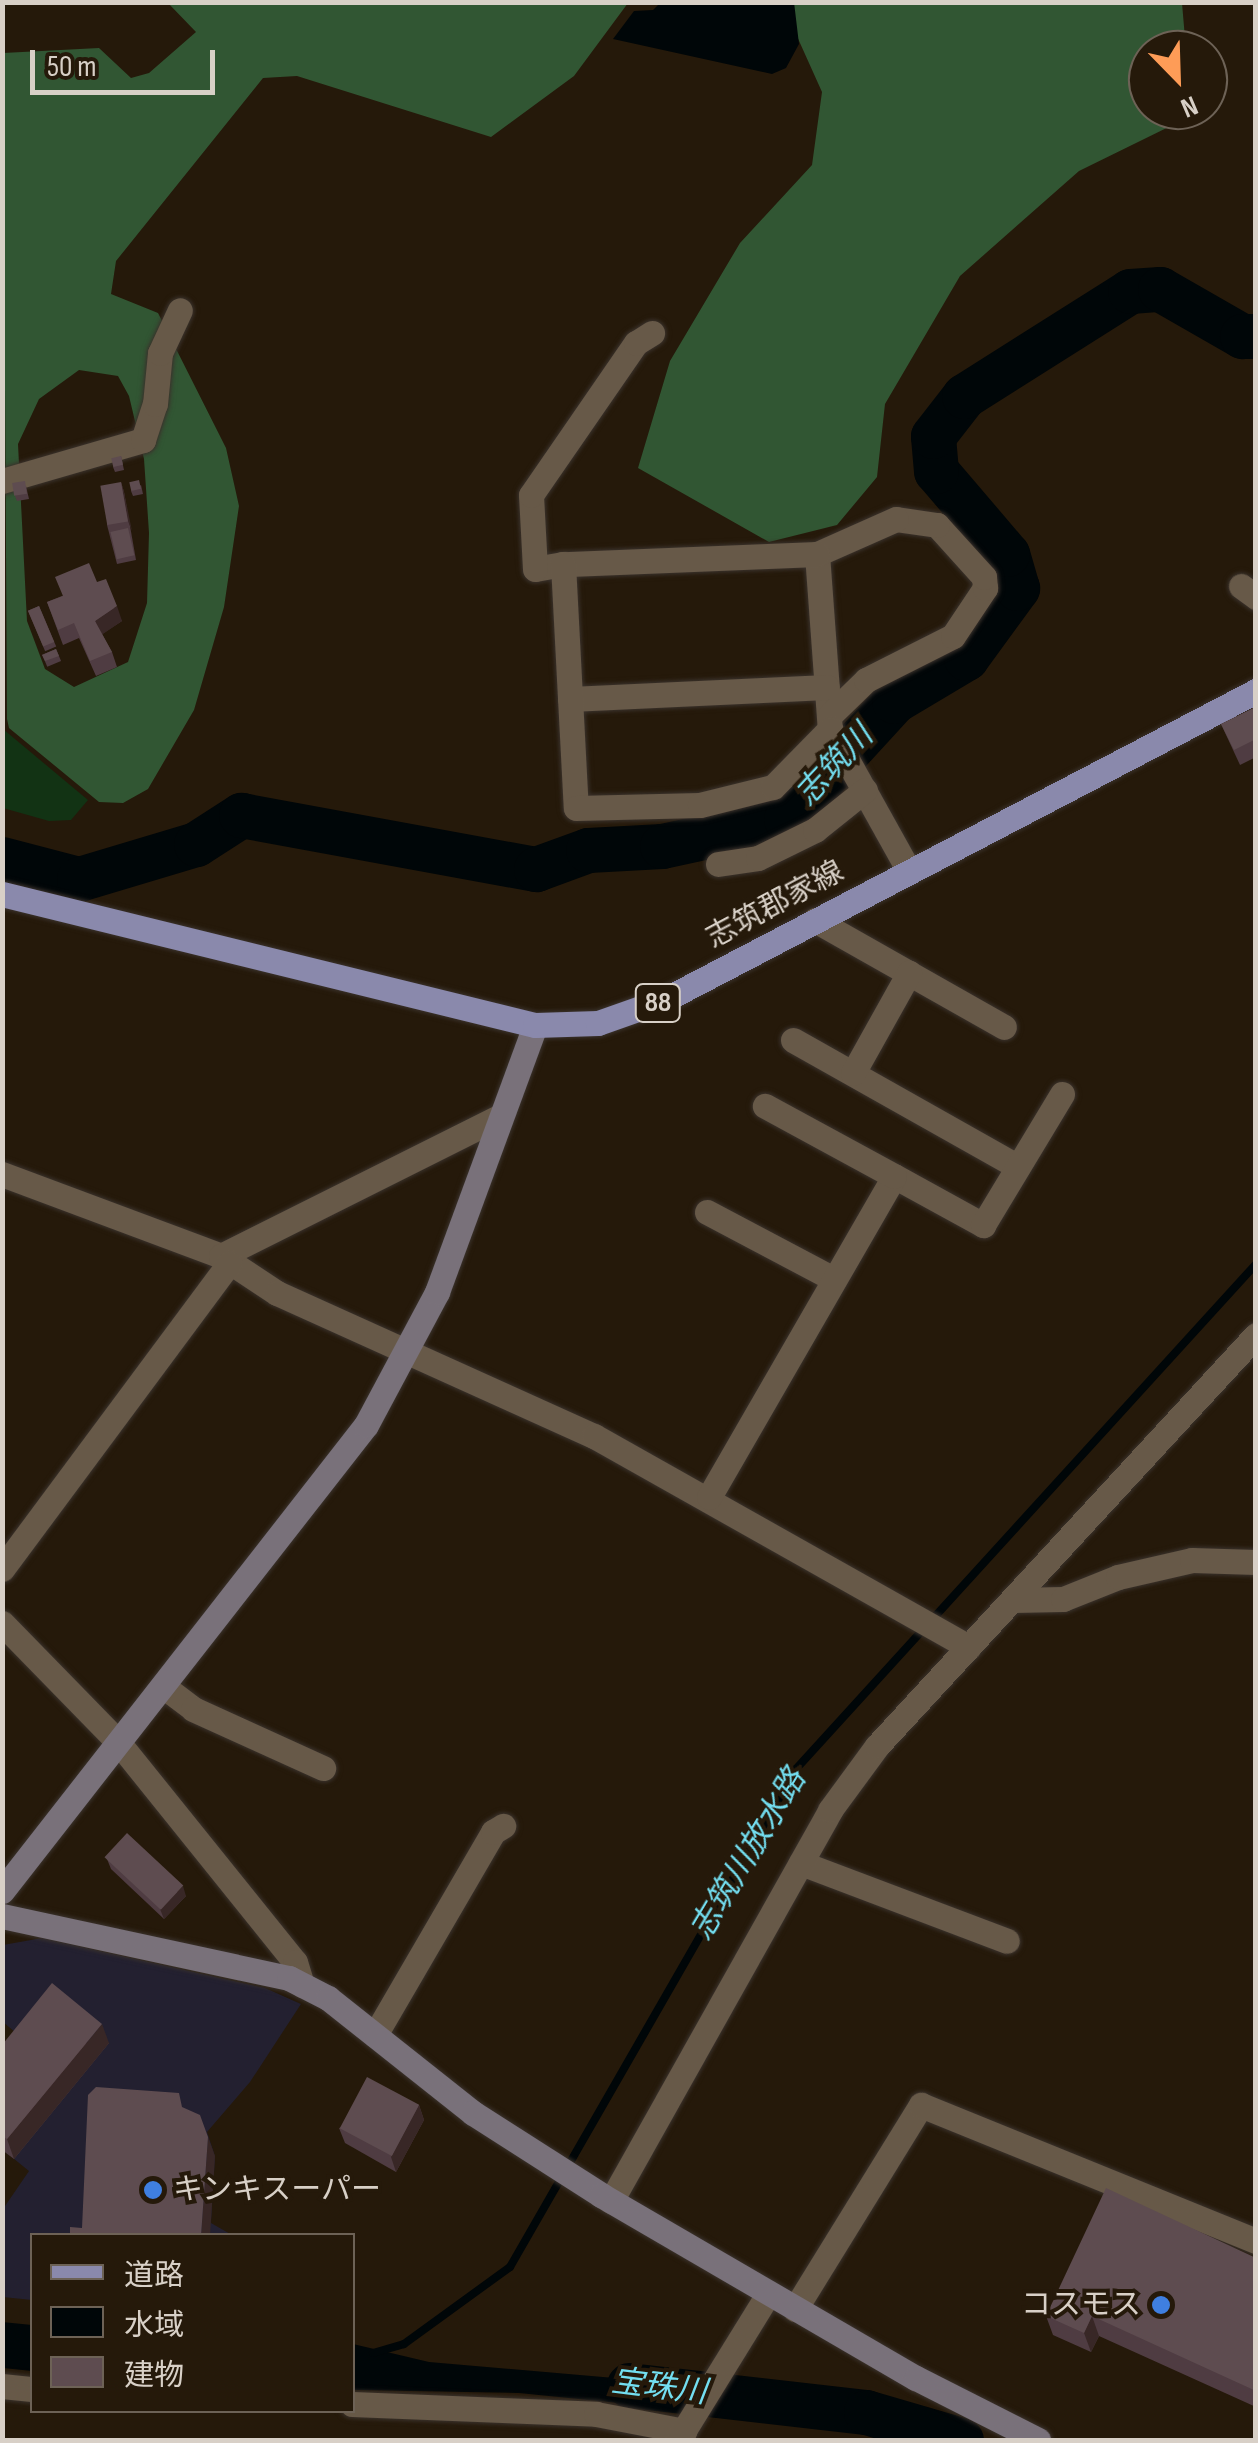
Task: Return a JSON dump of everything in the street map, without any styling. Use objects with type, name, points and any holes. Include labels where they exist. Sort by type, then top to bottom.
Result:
[{"type":"main road","name":"志筑郡家線","points":[[2,894],[535,1024],[598,1023],[644,1009],[1256,690]]},
{"type":"street","points":[[2,480],[142,440],[155,404],[160,353],[180,310]]},
{"type":"street","points":[[563,564],[576,808],[700,805],[773,787],[832,729],[866,680],[952,636],[985,588],[984,577],[926,519],[896,519],[817,554],[563,564],[535,569],[532,495],[636,343],[652,333]]},
{"type":"street","points":[[817,554],[832,729],[909,871]]},
{"type":"street","points":[[570,700],[827,687]]},
{"type":"street","points":[[718,864],[758,858],[815,830],[861,782]]},
{"type":"street","points":[[815,920],[1004,1027]]},
{"type":"street","points":[[853,1072],[909,973]]},
{"type":"street","points":[[2,1891],[338,1466],[408,1348],[444,1274],[535,1024]]},
{"type":"street","points":[[793,1040],[1018,1167]]},
{"type":"street","points":[[765,1106],[983,1224],[1062,1094]]},
{"type":"street","points":[[2,1568],[225,1259],[502,1116]]},
{"type":"street","points":[[2,1174],[225,1259],[277,1293],[408,1348],[709,1497],[969,1648]]},
{"type":"street","points":[[709,1497],[830,1277],[894,1176]]},
{"type":"street","points":[[707,1212],[830,1277]]},
{"type":"street","points":[[606,2198],[801,1863],[877,1746],[1256,1335]]},
{"type":"street","points":[[1013,1600],[1063,1599],[1118,1576],[1192,1560],[1256,1562]]},
{"type":"street","points":[[2,1624],[118,1742],[295,1962],[302,1985]]},
{"type":"street","points":[[163,1686],[193,1709],[323,1768]]},
{"type":"street","points":[[375,2035],[493,1832],[503,1826]]},
{"type":"street","points":[[801,1863],[1006,1941]]},
{"type":"street","points":[[2,1916],[302,1985],[530,2150],[606,2198],[768,2294],[1038,2440]]},
{"type":"street","points":[[795,2309],[921,2104],[1256,2241]]},
{"type":"street","points":[[355,2404],[596,2414],[684,2431],[768,2294]]},
{"type":"street","points":[[2,2386],[30,2389]]},
{"type":"shaded area","name":"キンキスーパー","points":[[42,1938],[265,1988],[301,2004],[250,2082],[207,2132],[215,2156],[211,2223],[228,2233],[30,2233],[30,2300],[3,2297],[3,2209],[29,2171],[3,2150],[2,2073],[27,2042],[3,2022],[3,1945]]},
{"type":"green space","points":[[168,3],[628,3],[574,76],[491,137],[297,76],[263,78],[116,261],[111,294],[158,313],[226,448],[239,506],[224,607],[194,710],[148,789],[123,803],[99,802],[9,728],[7,719],[3,53],[99,48],[131,78],[149,73],[196,32]],"holes":[[[79,370],[118,376],[129,396],[144,459],[149,533],[147,603],[128,662],[74,687],[45,669],[27,621],[18,444],[39,399]]]},
{"type":"green space","points":[[782,3],[1182,3],[1184,30],[1128,30],[1128,130],[1162,130],[1079,171],[960,276],[885,404],[877,477],[837,525],[769,542],[638,468],[670,361],[740,243],[812,165],[822,92]]},
{"type":"green space","points":[[3,729],[88,800],[71,820],[49,821],[3,808]]},
{"type":"water","points":[[794,2],[799,44],[786,68],[772,74],[613,39],[634,11],[653,10],[660,3]]},
{"type":"water","points":[[2,2322],[30,2325],[30,2371],[3,2368]]},
{"type":"water","name":"宝珠川","points":[[355,2344],[429,2362],[695,2385],[678,2409],[519,2393],[355,2390]]},
{"type":"building","points":[[121,456],[123,465],[113,467],[111,458]]},
{"type":"building","points":[[139,480],[141,489],[131,491],[129,482]]},
{"type":"building","points":[[25,481],[27,494],[14,496],[12,483]]},
{"type":"building","points":[[121,482],[128,521],[107,525],[100,486]]},
{"type":"building","points":[[128,528],[134,555],[117,559],[110,532]]},
{"type":"building","points":[[89,563],[97,582],[106,579],[117,606],[95,621],[112,652],[90,661],[74,623],[58,630],[47,602],[63,596],[55,577]]},
{"type":"building","points":[[39,606],[54,642],[43,647],[28,611]]},
{"type":"building","points":[[56,649],[59,656],[45,661],[42,655]]},
{"type":"building","points":[[1256,707],[1256,739],[1234,750],[1221,724]]},
{"type":"building","points":[[127,1833],[183,1886],[161,1910],[104,1857]]},
{"type":"building","points":[[52,1983],[102,2024],[7,2139],[2,2136],[2,2045]]},
{"type":"building","points":[[367,2077],[419,2105],[392,2156],[340,2128]]},
{"type":"building","name":"キンキスーパー","points":[[96,2087],[179,2093],[182,2107],[200,2115],[208,2137],[201,2233],[70,2233],[70,2227],[82,2228],[88,2095]]},
{"type":"building","name":"コスモス","points":[[1106,2188],[1256,2258],[1256,2391],[1092,2316],[1084,2333],[1046,2316]]},
{"type":"waterway","name":"志筑川","points":[[2,859],[79,879],[196,844],[241,815],[536,869],[588,850],[662,846],[786,819],[894,701],[966,658],[1017,588],[1007,554],[936,471],[933,436],[964,396],[1130,291],[1160,289],[1242,336],[1256,336]]},
{"type":"waterway","name":"志筑川放水路","points":[[373,2353],[404,2344],[510,2267],[796,1769],[1256,1264]]},
{"type":"waterway","name":"宝珠川","points":[[629,2385],[866,2412],[961,2440]]},
{"type":"place","name":"キンキスーパー","points":[[153,2190]]},
{"type":"place","name":"コスモス","points":[[1161,2305]]}]
